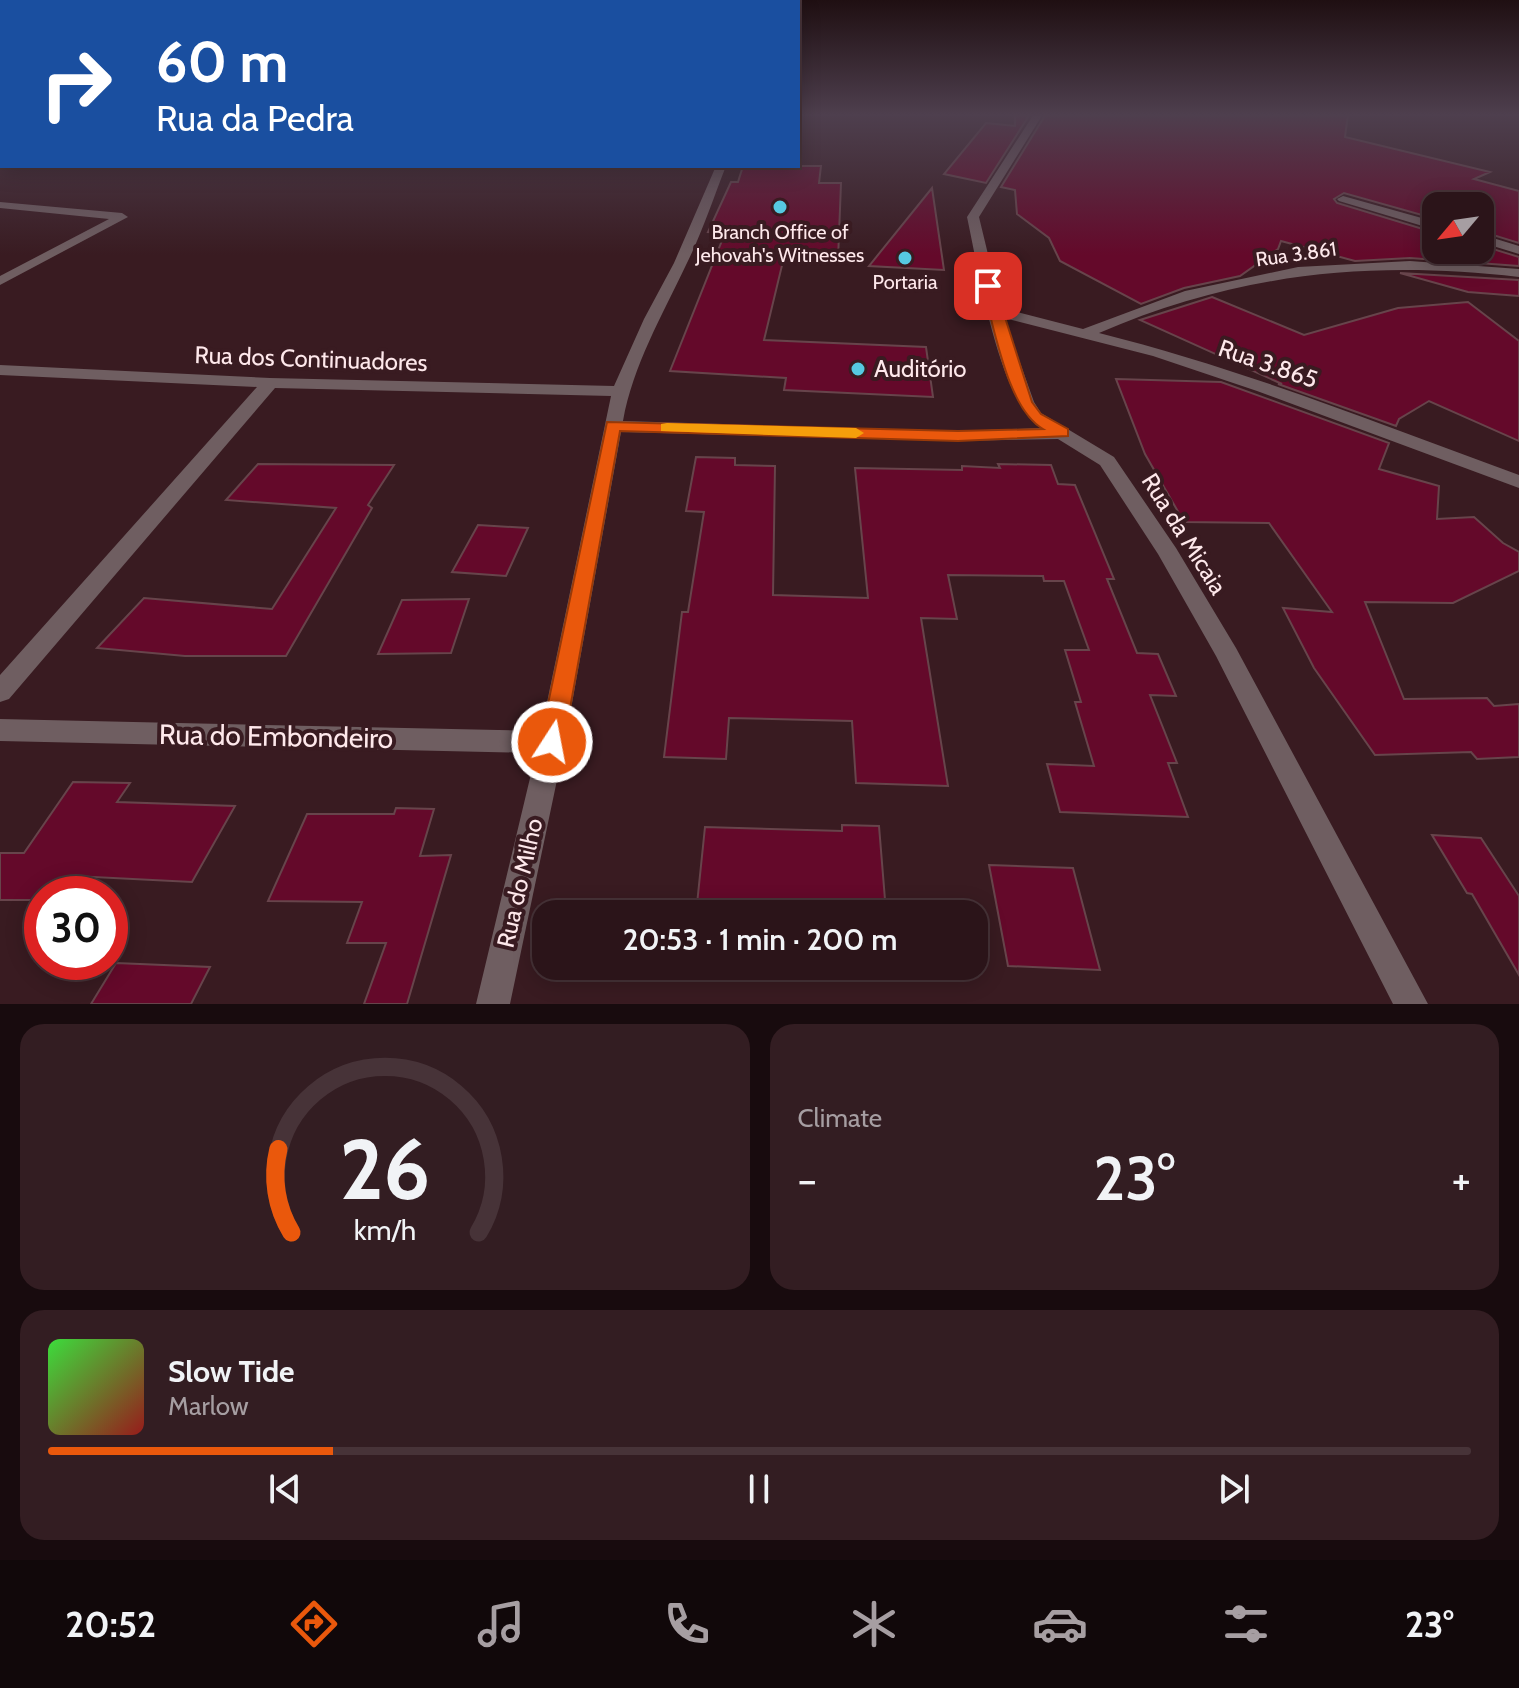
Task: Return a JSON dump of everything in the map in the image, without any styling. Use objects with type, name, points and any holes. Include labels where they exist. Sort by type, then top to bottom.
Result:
[{"type":"street","name":"Rua da Micaia","points":[[1009,161],[973,217],[994,311],[1025,402],[1035,417],[1107,461],[1168,553],[1227,654],[1411,1004]]},
{"type":"street","name":"Rua do Milho","points":[[493,1004],[552,742],[620,391],[651,319],[681,263],[720,168]]},
{"type":"street","points":[[1343,199],[1422,222]]},
{"type":"street","points":[[0,205],[122,217],[0,281]]},
{"type":"street","points":[[1494,242],[1519,250]]},
{"type":"street","name":"Rua 3.861","points":[[1087,333],[1127,314],[1180,296],[1251,280],[1326,269],[1415,263],[1519,273]]},
{"type":"street","name":"Rua 3.865","points":[[994,311],[1159,353],[1263,387],[1519,482]]},
{"type":"street","name":"Rua dos Continuadores","points":[[0,370],[270,383],[620,391]]},
{"type":"street","points":[[0,692],[270,383]]},
{"type":"street","points":[[613,426],[958,436],[1063,433]]},
{"type":"street","name":"Rua do Embondeiro","points":[[0,730],[552,742]]},
{"type":"building","points":[[955,161],[1000,161],[986,183],[944,174]]},
{"type":"building","points":[[1017,161],[1444,161],[1490,172],[1474,179],[1519,191],[1519,243],[1494,235],[1494,192],[1422,192],[1422,215],[1344,193],[1334,199],[1337,203],[1422,229],[1422,259],[1355,261],[1281,241],[1278,249],[1240,276],[1184,288],[1141,304],[1060,261],[1049,238],[1017,214],[1015,190],[1001,187]]},
{"type":"building","points":[[821,166],[819,183],[841,183],[838,260],[784,257],[764,340],[926,347],[933,397],[784,390],[786,378],[670,371],[725,233],[708,232],[731,182],[738,182],[742,168]]},
{"type":"building","points":[[932,188],[944,270],[869,266]]},
{"type":"building","points":[[1494,249],[1519,257],[1519,266],[1492,264]]},
{"type":"building","points":[[1400,273],[1519,280],[1519,296],[1468,292]]},
{"type":"building","points":[[1212,297],[1304,335],[1398,308],[1468,302],[1519,341],[1519,441],[1429,401],[1399,419],[1396,426],[1278,384],[1282,384],[1140,320]]},
{"type":"building","points":[[1116,379],[1221,382],[1389,443],[1379,469],[1439,486],[1437,519],[1474,517],[1503,543],[1519,552],[1519,571],[1453,603],[1365,602],[1404,699],[1487,698],[1494,706],[1519,704],[1519,757],[1477,759],[1471,752],[1375,755],[1314,668],[1283,608],[1332,612],[1269,523],[1184,522],[1145,454]]},
{"type":"building","points":[[696,457],[735,458],[735,465],[775,466],[773,595],[868,598],[855,468],[962,470],[962,466],[1000,468],[998,464],[1051,465],[1058,484],[1075,485],[1114,579],[1107,579],[1137,653],[1158,654],[1176,696],[1150,695],[1177,763],[1168,763],[1188,817],[1060,812],[1047,764],[1094,766],[1075,702],[1081,702],[1065,650],[1089,650],[1064,581],[1044,581],[1043,576],[948,575],[957,619],[921,618],[948,786],[856,783],[852,721],[729,718],[726,759],[664,757],[682,612],[688,612],[704,512],[686,511]]},
{"type":"building","points":[[258,464],[394,465],[368,505],[372,508],[286,656],[185,656],[97,648],[144,598],[272,609],[336,508],[226,500]]},
{"type":"building","points":[[478,525],[528,528],[506,576],[452,572]]},
{"type":"building","points":[[469,599],[451,653],[378,654],[402,600]]},
{"type":"building","points":[[73,782],[130,783],[117,802],[235,806],[192,882],[128,879],[128,876],[24,876],[24,900],[0,900],[0,853],[24,853]]},
{"type":"building","points":[[396,808],[434,809],[420,856],[451,855],[407,1004],[364,1004],[386,943],[347,943],[362,902],[268,901],[307,814],[394,814]]},
{"type":"building","points":[[842,825],[879,826],[885,900],[697,900],[705,827],[842,831]]},
{"type":"building","points":[[1432,835],[1481,838],[1519,896],[1519,975],[1472,894],[1467,893]]},
{"type":"building","points":[[989,865],[1073,868],[1100,970],[1008,966]]},
{"type":"building","points":[[128,964],[210,967],[191,1004],[91,1004],[106,980],[128,980]]},
{"type":"slow traffic","points":[[667,428],[856,433]]},
{"type":"place","name":"Branch Office of Jehovah's Witnesses","points":[[780,207]]},
{"type":"place","name":"Portaria","points":[[905,258]]},
{"type":"place","name":"Auditório","points":[[858,369]]},
{"type":"route","points":[[552,742],[613,426],[958,436],[1063,433],[1035,417],[1025,402],[988,286]]}]
